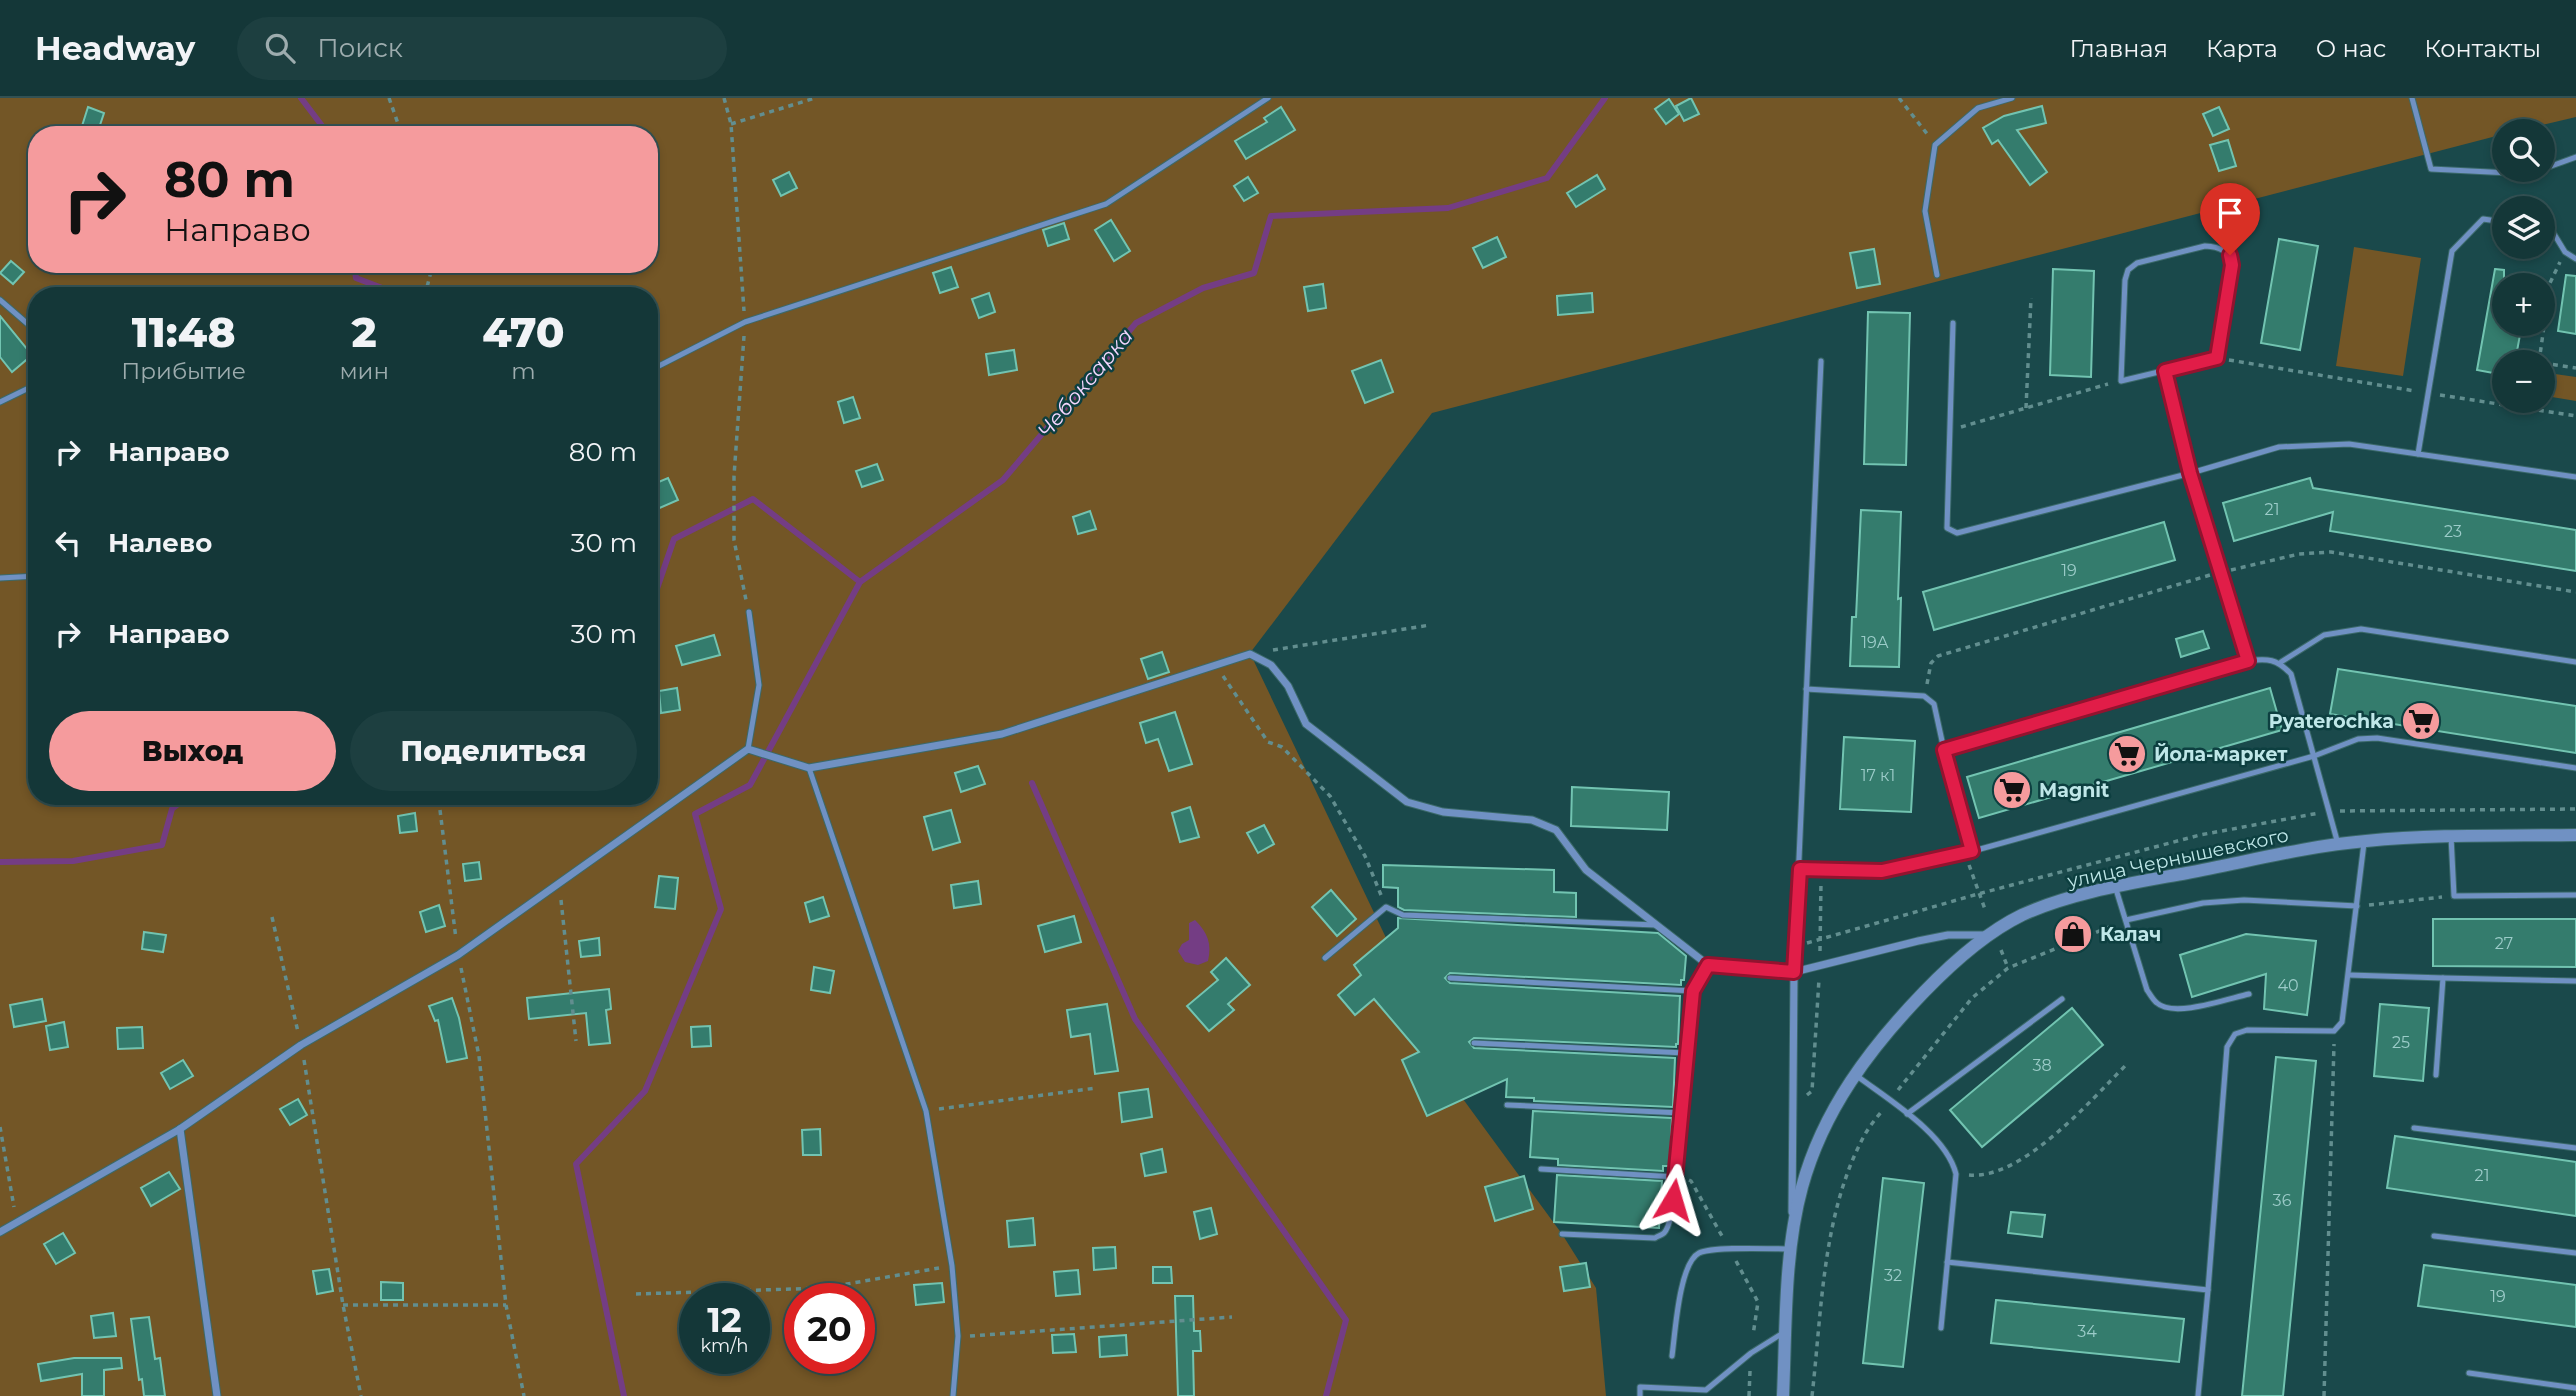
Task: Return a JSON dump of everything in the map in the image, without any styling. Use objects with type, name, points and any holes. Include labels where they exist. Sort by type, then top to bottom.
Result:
[{"type":"street","points":[[0,1232],[180,1129],[302,1045],[458,955],[748,749],[809,768],[1002,734],[1250,654],[1270,664],[1288,686],[1306,724],[1407,802],[1443,812],[1532,820],[1556,830],[1586,870],[1708,965],[1794,972],[1948,935],[1988,935]]},
{"type":"street","name":"улица Чернышевского","points":[[1783,1396],[1791,1243],[1801,1189],[1813,1152],[1854,1074],[1899,1018],[1946,969],[1988,935],[2023,915],[2115,887],[2339,844],[2451,836],[2576,835]]},
{"type":"street","points":[[1791,1243],[1794,972]]},
{"type":"street","points":[[180,1129],[217,1396]]},
{"type":"lane","points":[[658,366],[745,322],[1106,204],[1268,98]]},
{"type":"lane","points":[[1937,275],[1925,211],[1935,145],[1978,108],[2012,98]]},
{"type":"lane","points":[[2412,98],[2431,169],[2492,172]]},
{"type":"lane","points":[[2555,165],[2576,158]]},
{"type":"lane","points":[[2418,454],[2452,251],[2483,219],[2492,220]]},
{"type":"lane","points":[[2555,236],[2565,252],[2576,259]]},
{"type":"lane","points":[[2205,246],[2218,247],[2230,255],[2232,265],[2217,358],[2165,371],[2120,381],[2127,270],[2137,263],[2205,246]]},
{"type":"lane","points":[[0,300],[28,324]]},
{"type":"lane","points":[[1953,323],[1947,528],[1958,533],[2279,447],[2349,444],[2576,477]]},
{"type":"lane","points":[[1794,972],[1821,361]]},
{"type":"lane","points":[[2165,371],[2190,473],[2248,661]]},
{"type":"lane","points":[[0,402],[28,388]]},
{"type":"lane","points":[[0,578],[28,576]]},
{"type":"lane","points":[[748,749],[760,685],[749,612]]},
{"type":"lane","points":[[2281,662],[2324,635],[2361,629],[2576,662]]},
{"type":"lane","points":[[1944,750],[2248,661],[2268,658],[2281,662],[2291,674],[2339,844]]},
{"type":"lane","points":[[1806,689],[1924,696],[1934,704],[1969,852]]},
{"type":"lane","points":[[1800,869],[1882,871],[1969,852],[2314,756],[2358,739],[2377,738],[2576,768]]},
{"type":"lane","points":[[809,768],[926,1111],[952,1266],[958,1336],[953,1396]]},
{"type":"lane","points":[[2451,836],[2454,896],[2576,895]]},
{"type":"lane","points":[[2198,1396],[2227,1047],[2235,1034],[2247,1030],[2334,1031],[2343,1022],[2365,841]]},
{"type":"lane","points":[[2115,887],[2147,990],[2157,1004],[2170,1010],[2183,1009],[2249,994]]},
{"type":"lane","points":[[2126,920],[2203,903],[2244,900],[2357,906]]},
{"type":"lane","points":[[1325,958],[1386,907],[1403,915],[1659,926]]},
{"type":"lane","points":[[1562,1234],[1655,1238],[1665,1233],[1670,1222],[1676,1177],[1685,1053],[1693,991],[1708,965]]},
{"type":"lane","points":[[2348,975],[2576,981]]},
{"type":"lane","points":[[1450,978],[1693,991]]},
{"type":"lane","points":[[2436,1075],[2443,978]]},
{"type":"lane","points":[[1907,1114],[2062,999]]},
{"type":"lane","points":[[1474,1043],[1685,1053]]},
{"type":"lane","points":[[1854,1074],[1941,1143],[1953,1159],[1956,1174],[1941,1328]]},
{"type":"lane","points":[[1507,1105],[1682,1114]]},
{"type":"lane","points":[[2414,1128],[2576,1148]]},
{"type":"lane","points":[[1541,1169],[1676,1177]]},
{"type":"lane","points":[[2434,1236],[2576,1253]]},
{"type":"lane","points":[[1672,1356],[1684,1276],[1692,1259],[1700,1253],[1791,1243]]},
{"type":"lane","points":[[1947,1262],[2208,1290]]},
{"type":"lane","points":[[1640,1396],[1640,1387],[1706,1390],[1751,1353],[1786,1332]]},
{"type":"lane","points":[[2469,1373],[2576,1388]]},
{"type":"path","points":[[389,98],[399,126]]},
{"type":"path","points":[[724,98],[731,124],[745,322],[734,476],[734,540],[749,612]]},
{"type":"path","points":[[731,124],[815,98]]},
{"type":"path","points":[[1899,98],[1935,145]]},
{"type":"path","points":[[2542,350],[2550,283],[2565,252]]},
{"type":"path","points":[[2026,408],[2031,298]]},
{"type":"path","points":[[2217,358],[2492,403]]},
{"type":"path","points":[[2555,365],[2576,368]]},
{"type":"path","points":[[1948,431],[2120,381]]},
{"type":"path","points":[[2555,413],[2576,416]]},
{"type":"path","points":[[1250,654],[1430,625]]},
{"type":"path","points":[[1215,665],[1268,742],[1282,747],[1330,796],[1365,856],[1386,907]]},
{"type":"path","points":[[1796,946],[2200,835],[2329,811],[2576,808]]},
{"type":"path","points":[[440,810],[458,955],[479,1056],[506,1305],[524,1396]]},
{"type":"path","points":[[1969,852],[1978,894],[1986,912]]},
{"type":"path","points":[[1792,1105],[1812,1091],[1820,967],[1821,869]]},
{"type":"path","points":[[559,884],[576,1041]]},
{"type":"path","points":[[2357,906],[2454,896]]},
{"type":"path","points":[[272,917],[302,1045],[361,1396]]},
{"type":"path","points":[[2001,950],[2008,968]]},
{"type":"path","points":[[2324,1396],[2334,1031]]},
{"type":"path","points":[[1956,1174],[1979,1176],[1995,1173],[2020,1160],[2069,1122],[2126,1065]]},
{"type":"path","points":[[926,1111],[1096,1088]]},
{"type":"path","points":[[0,1127],[17,1223]]},
{"type":"path","points":[[1676,1177],[1692,1181],[1758,1302],[1751,1353],[1749,1396]]},
{"type":"path","points":[[636,1294],[824,1289],[952,1266]]},
{"type":"path","points":[[344,1305],[506,1305]]},
{"type":"path","points":[[958,1336],[1232,1317]]},
{"type":"shaded area","points":[[0,98],[2576,98],[2576,117],[2555,122],[2555,119],[2492,119],[2492,137],[1432,413],[1250,653],[1463,1099],[1562,1234],[1596,1288],[1606,1396],[0,1396]]},
{"type":"shaded area","points":[[2354,247],[2421,258],[2403,376],[2336,366]]},
{"type":"shaded area","points":[[2555,374],[2576,377],[2576,401],[2555,398]]},
{"type":"shaded area","points":[[1195,920],[1206,934],[1209,944],[1208,961],[1198,965],[1185,962],[1178,951],[1182,944],[1189,940],[1189,923]]},
{"type":"building","points":[[1691,98],[1699,114],[1684,121],[1676,106]]},
{"type":"building","points":[[1669,99],[1679,114],[1666,124],[1655,109]]},
{"type":"building","points":[[2042,106],[2046,123],[2017,130],[2047,172],[2030,185],[1998,140],[1992,144],[1983,128],[2004,116]]},
{"type":"building","points":[[88,107],[104,113],[100,126],[82,126]]},
{"type":"building","points":[[1281,107],[1295,130],[1246,159],[1235,141],[1267,122],[1264,118]]},
{"type":"building","points":[[2219,107],[2229,129],[2213,136],[2203,114]]},
{"type":"building","points":[[2228,140],[2236,166],[2219,171],[2210,145]]},
{"type":"building","points":[[789,172],[797,188],[781,196],[773,180]]},
{"type":"building","points":[[1597,175],[1605,189],[1576,207],[1567,193]]},
{"type":"building","points":[[1248,177],[1258,193],[1244,201],[1234,186]]},
{"type":"building","points":[[1111,220],[1130,251],[1114,261],[1095,230]]},
{"type":"building","points":[[1064,223],[1069,239],[1048,246],[1043,230]]},
{"type":"building","points":[[1497,237],[1506,257],[1483,268],[1473,248]]},
{"type":"building","points":[[2279,239],[2318,246],[2300,350],[2261,343]]},
{"type":"building","points":[[1874,249],[1880,284],[1857,288],[1850,253]]},
{"type":"building","points":[[11,261],[24,272],[13,284],[0,273]]},
{"type":"building","points":[[951,267],[958,287],[940,293],[933,273]]},
{"type":"building","points":[[2053,269],[2094,271],[2091,377],[2050,375]]},
{"type":"building","points":[[2495,269],[2504,270],[2504,273],[2494,273]]},
{"type":"building","points":[[2566,275],[2576,276],[2576,334],[2558,331]]},
{"type":"building","points":[[1323,284],[1326,308],[1308,311],[1304,287]]},
{"type":"building","points":[[2492,286],[2492,336],[2520,336],[2517,350],[2492,350],[2492,373],[2477,370]]},
{"type":"building","points":[[989,293],[995,312],[979,318],[972,299]]},
{"type":"building","points":[[1592,293],[1593,312],[1558,315],[1557,296]]},
{"type":"building","points":[[1868,312],[1910,313],[1906,465],[1864,464]]},
{"type":"building","points":[[0,316],[28,350],[28,358],[12,372],[0,357]]},
{"type":"building","points":[[1014,350],[1017,370],[989,375],[986,354]]},
{"type":"building","points":[[1381,360],[1393,392],[1365,403],[1352,371]]},
{"type":"building","points":[[853,397],[860,418],[844,423],[838,402]]},
{"type":"building","points":[[877,464],[883,480],[862,487],[856,471]]},
{"type":"building","points":[[668,478],[678,500],[658,509],[658,482]]},
{"type":"building","points":[[2310,478],[2313,488],[2576,530],[2576,571],[2330,531],[2333,512],[2234,541],[2223,503]]},
{"type":"building","points":[[1861,510],[1901,512],[1899,667],[1850,666],[1852,617],[1856,617]]},
{"type":"building","points":[[1090,511],[1096,529],[1078,534],[1073,517]]},
{"type":"building","points":[[2164,522],[2175,560],[1934,630],[1923,592]]},
{"type":"building","points":[[2203,631],[2209,648],[2181,657],[2176,639]]},
{"type":"building","points":[[714,635],[720,655],[682,665],[676,646]]},
{"type":"building","points":[[1162,652],[1169,672],[1148,679],[1141,659]]},
{"type":"building","points":[[2338,669],[2576,706],[2576,753],[2330,714]]},
{"type":"building","points":[[677,688],[680,710],[661,713],[659,691]]},
{"type":"building","points":[[2270,688],[2282,730],[1979,818],[1967,777]]},
{"type":"building","points":[[1175,712],[1192,764],[1169,771],[1158,739],[1146,743],[1140,723]]},
{"type":"building","points":[[1844,737],[1915,741],[1911,812],[1840,809]]},
{"type":"building","points":[[978,766],[985,784],[961,792],[955,773]]},
{"type":"building","points":[[1572,787],[1669,792],[1667,830],[1571,826]]},
{"type":"building","points":[[1190,807],[1199,837],[1180,842],[1172,813]]},
{"type":"building","points":[[951,810],[960,842],[933,850],[924,817]]},
{"type":"building","points":[[415,813],[417,831],[400,833],[398,816]]},
{"type":"building","points":[[1264,825],[1274,844],[1258,853],[1247,833]]},
{"type":"building","points":[[479,862],[481,879],[465,881],[463,864]]},
{"type":"building","points":[[1383,865],[1554,870],[1554,892],[1576,893],[1576,917],[1404,910],[1398,907],[1398,888],[1383,887]]},
{"type":"building","points":[[659,876],[678,878],[675,909],[655,907]]},
{"type":"building","points":[[978,881],[981,904],[954,908],[951,885]]},
{"type":"building","points":[[1331,890],[1356,919],[1337,936],[1312,907]]},
{"type":"building","points":[[823,897],[829,916],[810,922],[805,903]]},
{"type":"building","points":[[439,905],[445,926],[426,932],[420,912]]},
{"type":"building","points":[[1074,916],[1081,942],[1045,952],[1038,926]]},
{"type":"building","points":[[1398,918],[1658,933],[1686,956],[1684,980],[1681,980],[1681,985],[1450,973],[1445,978],[1450,983],[1680,996],[1676,1047],[1474,1038],[1469,1042],[1474,1048],[1675,1058],[1673,1107],[1534,1101],[1534,1098],[1506,1097],[1507,1079],[1427,1116],[1402,1060],[1419,1052],[1374,999],[1355,1015],[1338,995],[1361,975],[1354,965],[1398,928]]},
{"type":"building","points":[[2433,919],[2576,919],[2576,967],[2433,966]]},
{"type":"building","points":[[144,932],[166,935],[163,952],[142,949]]},
{"type":"building","points":[[2246,934],[2316,941],[2307,1015],[2264,1009],[2266,974],[2192,997],[2180,955]]},
{"type":"building","points":[[599,938],[600,955],[581,957],[579,941]]},
{"type":"building","points":[[1226,958],[1250,985],[1228,1004],[1234,1010],[1209,1031],[1187,1006],[1218,980],[1211,972]]},
{"type":"building","points":[[814,967],[834,971],[830,993],[811,990]]},
{"type":"building","points":[[609,989],[611,1009],[606,1010],[610,1043],[589,1045],[586,1013],[529,1019],[527,998]]},
{"type":"building","points":[[452,998],[467,1058],[447,1062],[438,1020],[435,1021],[429,1006]]},
{"type":"building","points":[[42,999],[46,1021],[14,1027],[10,1005]]},
{"type":"building","points":[[1107,1004],[1118,1071],[1095,1074],[1090,1034],[1071,1037],[1067,1010]]},
{"type":"building","points":[[2380,1004],[2429,1008],[2423,1081],[2374,1076]]},
{"type":"building","points":[[2072,1008],[2103,1045],[1982,1147],[1950,1110]]},
{"type":"building","points":[[64,1022],[68,1047],[50,1050],[46,1026]]},
{"type":"building","points":[[710,1026],[711,1046],[692,1047],[691,1027]]},
{"type":"building","points":[[142,1027],[143,1048],[118,1049],[117,1028]]},
{"type":"building","points":[[2276,1057],[2316,1061],[2283,1396],[2242,1396]]},
{"type":"building","points":[[183,1060],[193,1076],[170,1089],[161,1073]]},
{"type":"building","points":[[1148,1089],[1152,1117],[1122,1122],[1119,1093]]},
{"type":"building","points":[[298,1099],[307,1115],[290,1125],[280,1109]]},
{"type":"building","points":[[1533,1111],[1672,1118],[1670,1166],[1663,1166],[1663,1171],[1558,1165],[1558,1159],[1530,1157]]},
{"type":"building","points":[[820,1129],[821,1155],[803,1155],[802,1130]]},
{"type":"building","points":[[2395,1136],[2576,1162],[2576,1216],[2387,1188]]},
{"type":"building","points":[[1162,1149],[1166,1172],[1145,1176],[1141,1154]]},
{"type":"building","points":[[169,1172],[180,1189],[151,1206],[141,1188]]},
{"type":"building","points":[[1557,1175],[1662,1181],[1659,1228],[1554,1222]]},
{"type":"building","points":[[1524,1176],[1533,1209],[1495,1221],[1485,1187]]},
{"type":"building","points":[[1883,1178],[1924,1183],[1903,1367],[1863,1363]]},
{"type":"building","points":[[1211,1208],[1217,1234],[1200,1239],[1194,1212]]},
{"type":"building","points":[[2011,1212],[2045,1215],[2042,1237],[2008,1233]]},
{"type":"building","points":[[1033,1218],[1035,1245],[1009,1247],[1007,1221]]},
{"type":"building","points":[[63,1233],[75,1253],[56,1264],[44,1244]]},
{"type":"building","points":[[1115,1247],[1116,1268],[1094,1270],[1093,1248]]},
{"type":"building","points":[[1586,1263],[1590,1287],[1564,1291],[1560,1267]]},
{"type":"building","points":[[2424,1265],[2576,1285],[2576,1327],[2418,1306]]},
{"type":"building","points":[[1153,1267],[1171,1267],[1172,1283],[1153,1283]]},
{"type":"building","points":[[329,1269],[333,1291],[317,1294],[313,1271]]},
{"type":"building","points":[[1078,1270],[1080,1294],[1056,1296],[1054,1272]]},
{"type":"building","points":[[381,1282],[403,1283],[403,1300],[381,1300]]},
{"type":"building","points":[[942,1283],[944,1302],[916,1305],[914,1285]]},
{"type":"building","points":[[1175,1296],[1193,1296],[1194,1331],[1200,1331],[1201,1351],[1193,1351],[1194,1396],[1178,1396]]},
{"type":"building","points":[[1996,1300],[2184,1319],[2179,1362],[1991,1343]]},
{"type":"building","points":[[113,1313],[116,1336],[94,1338],[91,1316]]},
{"type":"building","points":[[149,1317],[155,1359],[160,1358],[165,1396],[144,1396],[142,1379],[139,1380],[131,1319]]},
{"type":"building","points":[[1074,1334],[1076,1352],[1053,1353],[1052,1335]]},
{"type":"building","points":[[1126,1335],[1127,1355],[1100,1357],[1099,1337]]},
{"type":"building","points":[[74,1358],[121,1358],[122,1368],[104,1370],[104,1396],[82,1396],[82,1374],[41,1381],[38,1364]]},
{"type":"waterway","points":[[301,98],[322,126]]},
{"type":"waterway","name":"Чебоксарка","points":[[658,586],[674,539],[753,499],[860,582],[1003,480],[1136,323],[1203,288],[1254,273],[1271,216],[1448,208],[1547,178],[1605,98]]},
{"type":"waterway","points":[[355,273],[356,278],[380,287]]},
{"type":"waterway","points":[[624,1396],[576,1164],[645,1091],[721,909],[695,814],[750,785],[860,582]]},
{"type":"waterway","points":[[1032,783],[1135,1019],[1346,1320],[1326,1396]]},
{"type":"waterway","name":"Чебоксарка","points":[[0,862],[73,861],[162,845],[172,809],[177,805]]},
{"type":"place","name":"Pyaterochka","points":[[2421,721]]},
{"type":"place","name":"Йола-маркет","points":[[2127,754]]},
{"type":"place","name":"Magnit","points":[[2012,790]]},
{"type":"place","name":"Калач","points":[[2073,934]]},
{"type":"route","points":[[1673,1200],[1693,991],[1708,965],[1794,972],[1800,869],[1882,871],[1972,851],[1944,750],[2248,661],[2190,473],[2165,371],[2217,358],[2232,265],[2230,255]]}]
